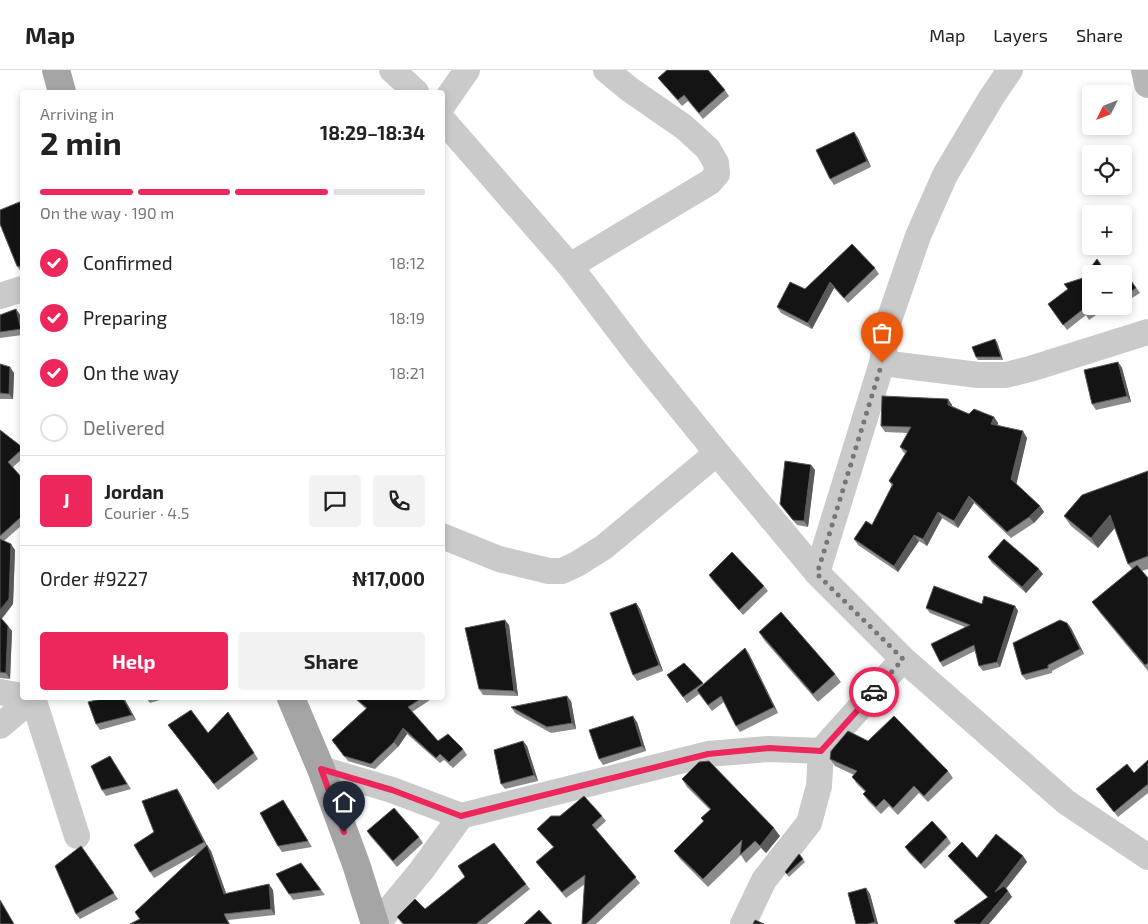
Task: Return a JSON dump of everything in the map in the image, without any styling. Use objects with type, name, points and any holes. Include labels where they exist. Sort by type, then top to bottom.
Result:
[{"type":"main road","points":[[56,70],[61,90]]},
{"type":"main road","points":[[1146,70],[1148,84]]},
{"type":"main road","points":[[292,700],[321,769],[376,924]]},
{"type":"street","points":[[392,70],[414,90]]},
{"type":"street","points":[[445,102],[467,70]]},
{"type":"street","points":[[570,266],[710,182],[717,174],[716,163],[708,148],[684,128],[628,89],[606,70]]},
{"type":"street","points":[[817,574],[882,363],[889,320],[918,236],[945,175],[1010,70]]},
{"type":"street","points":[[445,122],[570,266],[636,353],[716,453],[817,574],[903,659],[1066,802],[1148,857]]},
{"type":"street","points":[[0,296],[20,290]]},
{"type":"street","points":[[882,363],[978,375],[1006,375],[1030,370],[1148,332]]},
{"type":"street","points":[[445,537],[499,559],[549,571],[562,571],[604,547],[716,453]]},
{"type":"street","points":[[743,924],[764,880],[809,823],[819,786],[821,751],[903,659]]},
{"type":"street","points":[[0,692],[20,695]]},
{"type":"street","points":[[0,726],[27,700]]},
{"type":"street","points":[[31,700],[77,836]]},
{"type":"street","points":[[321,769],[392,790],[461,816],[708,754],[769,748],[821,751]]},
{"type":"street","points":[[376,924],[421,871],[461,816]]},
{"type":"building","points":[[667,70],[708,70],[725,90],[699,113],[684,95],[678,100],[658,78]]},
{"type":"building","points":[[854,132],[867,161],[830,179],[816,150]]},
{"type":"building","points":[[20,202],[20,267],[17,266],[0,224],[0,210]]},
{"type":"building","points":[[852,244],[875,268],[844,298],[830,282],[808,323],[777,307],[790,282],[805,289]]},
{"type":"building","points":[[1097,259],[1101,265],[1093,265]]},
{"type":"building","points":[[1082,278],[1082,310],[1063,325],[1048,304],[1068,289],[1064,284]]},
{"type":"building","points":[[1132,282],[1136,288],[1132,291]]},
{"type":"building","points":[[16,309],[20,329],[0,332],[0,315]]},
{"type":"building","points":[[995,339],[1001,357],[976,357],[972,347]]},
{"type":"building","points":[[1118,362],[1127,396],[1092,404],[1084,370]]},
{"type":"building","points":[[0,364],[10,367],[9,394],[0,393]]},
{"type":"building","points":[[882,396],[948,399],[948,405],[969,414],[974,409],[994,417],[991,424],[1023,431],[1011,479],[1040,506],[1029,517],[1007,532],[969,496],[954,521],[938,512],[923,539],[914,535],[894,566],[854,539],[866,521],[872,525],[893,484],[889,481],[907,451],[900,447],[911,427],[881,426]]},
{"type":"building","points":[[0,430],[20,445],[20,451],[8,462],[20,476],[20,518],[0,536]]},
{"type":"building","points":[[785,461],[811,465],[804,521],[793,520],[780,504]]},
{"type":"building","points":[[1148,471],[1148,556],[1128,564],[1110,515],[1091,538],[1064,516],[1082,495]]},
{"type":"building","points":[[0,539],[11,544],[9,599],[0,610]]},
{"type":"building","points":[[1004,539],[1039,569],[1022,587],[988,557]]},
{"type":"building","points":[[732,552],[764,586],[739,610],[709,575]]},
{"type":"building","points":[[1137,565],[1148,578],[1148,663],[1145,665],[1092,602]]},
{"type":"building","points":[[934,586],[982,604],[984,596],[1015,606],[997,662],[979,666],[974,645],[940,662],[931,644],[970,625],[926,608]]},
{"type":"building","points":[[636,603],[659,665],[633,675],[610,613]]},
{"type":"building","points":[[781,612],[835,674],[813,694],[759,632]]},
{"type":"building","points":[[0,617],[8,626],[6,673],[0,672]]},
{"type":"building","points":[[505,620],[514,691],[479,689],[465,628]]},
{"type":"building","points":[[1060,620],[1067,623],[1080,649],[1048,665],[1048,668],[1022,675],[1013,643]]},
{"type":"building","points":[[745,648],[774,707],[736,726],[721,696],[708,705],[697,690]]},
{"type":"building","points":[[684,663],[703,683],[683,697],[667,675]]},
{"type":"building","points":[[567,696],[572,723],[547,727],[511,707]]},
{"type":"building","points":[[96,700],[124,700],[132,715],[96,724],[88,702]]},
{"type":"building","points":[[357,700],[419,700],[408,707],[438,741],[448,734],[463,749],[449,762],[440,754],[436,758],[403,728],[394,742],[371,764],[344,756],[332,740],[367,708]]},
{"type":"building","points":[[191,710],[208,733],[228,712],[254,753],[214,784],[168,725]]},
{"type":"building","points":[[633,716],[642,746],[599,759],[589,730]]},
{"type":"building","points":[[894,716],[948,771],[924,796],[914,786],[893,808],[884,799],[876,807],[863,794],[866,791],[852,777],[857,771],[830,759],[831,751],[848,731],[868,741]]},
{"type":"building","points":[[523,741],[534,775],[501,784],[494,750]]},
{"type":"building","points":[[110,756],[127,784],[102,790],[91,766]]},
{"type":"building","points":[[1148,760],[1148,784],[1114,812],[1096,789],[1127,764],[1134,773]]},
{"type":"building","points":[[709,761],[774,828],[760,846],[755,841],[740,855],[742,840],[703,879],[674,851],[704,821],[701,818],[711,809],[682,779],[699,762]]},
{"type":"building","points":[[177,789],[204,842],[150,872],[134,845],[154,832],[142,801]]},
{"type":"building","points":[[584,796],[602,816],[592,825],[636,877],[586,924],[582,924],[585,875],[562,892],[536,862],[554,847],[537,829],[551,816],[560,816]]},
{"type":"building","points":[[283,800],[308,841],[278,846],[260,813]]},
{"type":"building","points":[[394,808],[419,837],[393,861],[367,831]]},
{"type":"building","points":[[932,821],[947,837],[921,864],[905,847]]},
{"type":"building","points":[[996,834],[1023,856],[995,892],[1004,886],[1008,891],[980,924],[956,924],[954,921],[988,897],[948,856],[962,842],[977,858]]},
{"type":"building","points":[[494,843],[526,884],[476,924],[404,924],[397,917],[415,899],[425,909],[465,877],[458,866]]},
{"type":"building","points":[[207,845],[224,894],[269,884],[271,909],[224,914],[229,924],[130,924],[140,919],[135,912]]},
{"type":"building","points":[[81,846],[114,893],[76,914],[55,866]]},
{"type":"building","points":[[799,854],[803,859],[787,874],[785,872]]},
{"type":"building","points":[[301,863],[321,890],[289,894],[276,874]]},
{"type":"building","points":[[866,888],[875,922],[856,924],[848,893]]},
{"type":"building","points":[[0,900],[14,924],[0,924]]},
{"type":"building","points":[[539,910],[552,924],[524,924]]},
{"type":"building","points":[[755,920],[764,924],[753,924]]},
{"type":"way so far","points":[[874,692],[903,659],[817,574],[882,363]]},
{"type":"route","points":[[344,832],[321,769],[392,790],[461,816],[708,754],[769,748],[821,751],[874,692]]}]
